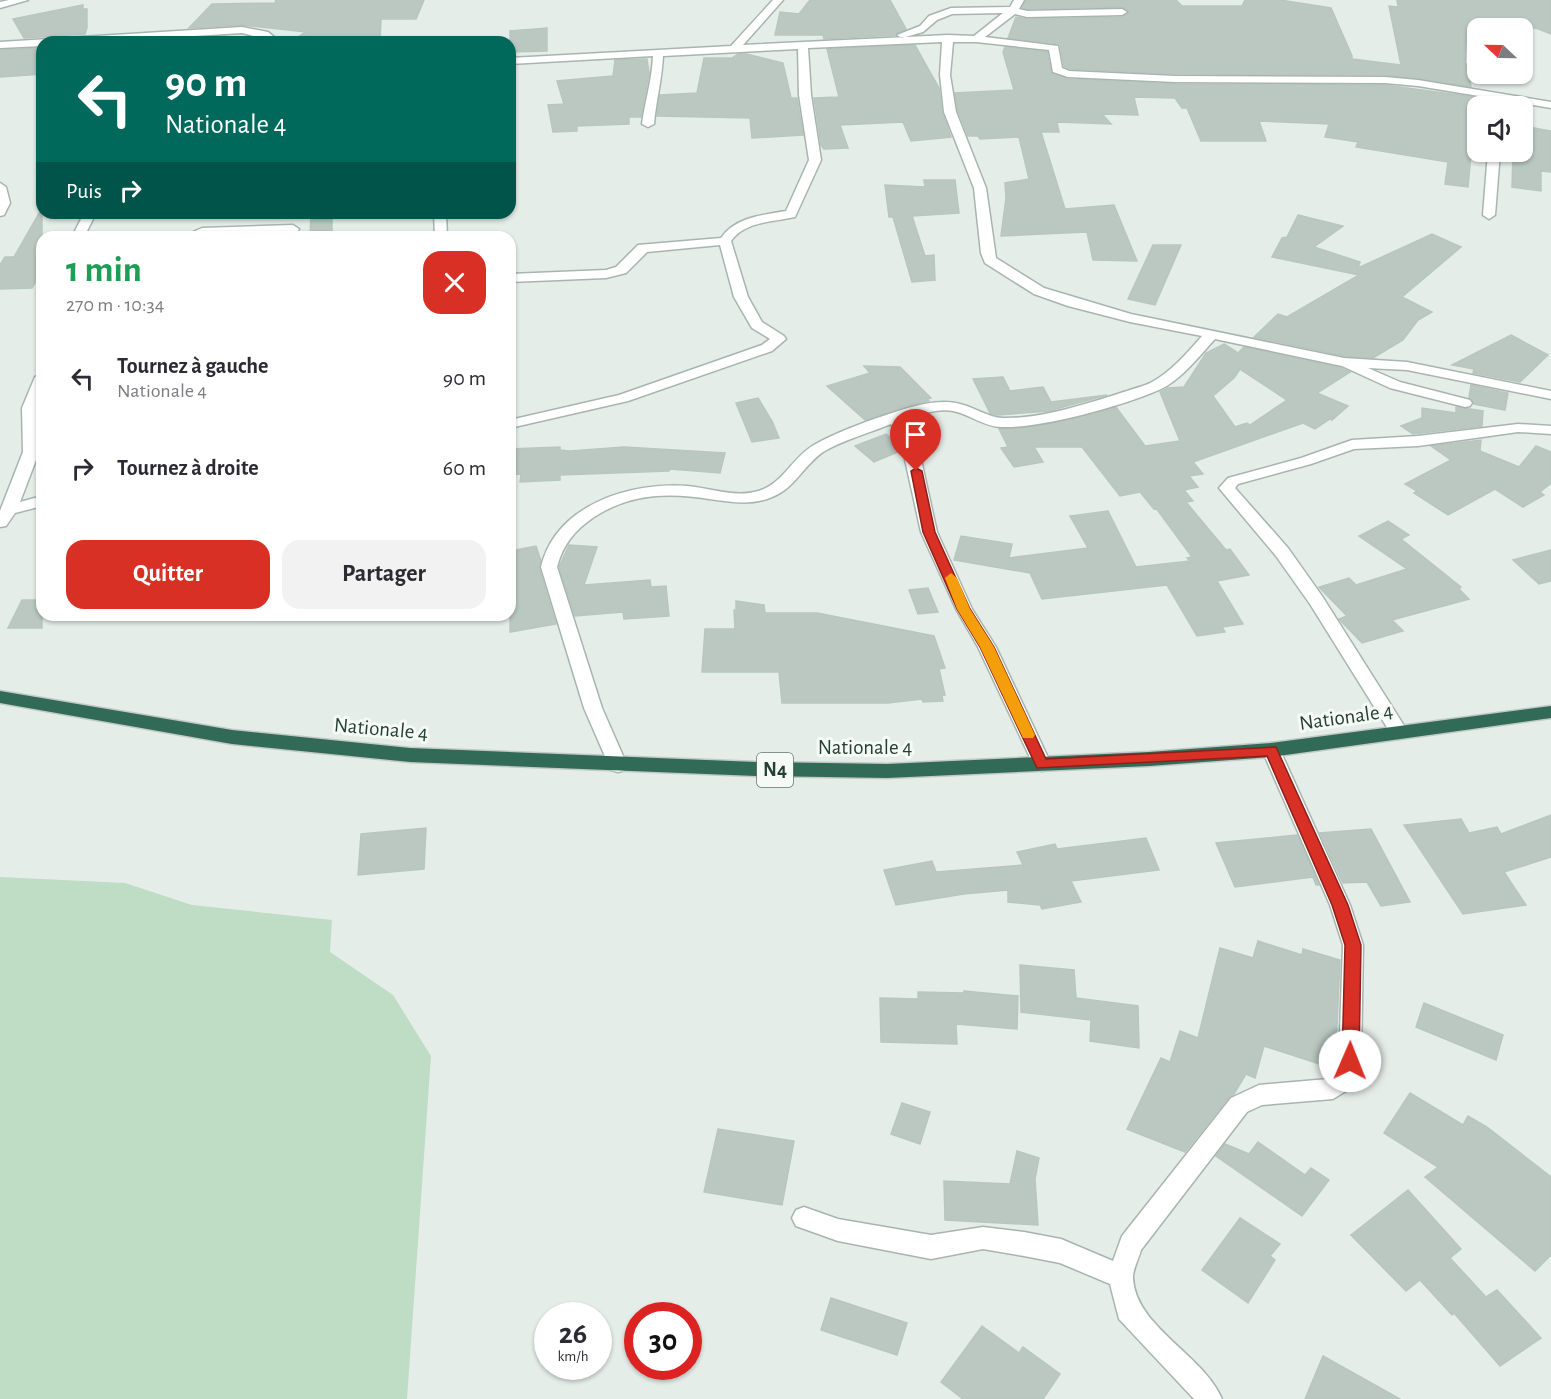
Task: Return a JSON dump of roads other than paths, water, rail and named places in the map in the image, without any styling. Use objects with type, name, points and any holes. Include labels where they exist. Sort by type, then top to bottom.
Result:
[{"type":"highway","name":"Nationale 4","points":[[0,697],[232,737],[410,755],[618,765],[887,771],[1271,750],[1551,712]]},
{"type":"street","points":[[0,5],[23,0]]},
{"type":"street","points":[[733,50],[778,0]]},
{"type":"street","points":[[976,39],[1013,10],[1019,0]]},
{"type":"street","points":[[862,42],[918,32],[931,23],[933,18],[951,11],[1013,10],[1036,14],[1122,12]]},
{"type":"street","points":[[145,36],[242,30],[267,36]]},
{"type":"street","points":[[948,38],[945,75],[950,112],[980,188],[987,254],[990,260],[1039,291],[1073,303],[1344,362],[1407,366],[1551,395]]},
{"type":"street","points":[[516,61],[862,42],[976,39],[1054,48],[1057,70],[1068,74],[1176,79],[1385,80],[1468,96]]},
{"type":"street","points":[[0,45],[36,43]]},
{"type":"street","points":[[516,423],[623,398],[767,348],[779,339],[757,325],[741,297],[725,241],[733,229],[760,219],[791,214],[815,159],[806,95],[803,46]]},
{"type":"street","points":[[648,124],[651,99],[657,80],[658,54]]},
{"type":"street","points":[[1533,104],[1551,105]]},
{"type":"street","points":[[1489,215],[1492,162]]},
{"type":"street","points":[[0,187],[3,203],[0,212]]},
{"type":"street","points":[[232,231],[293,229]]},
{"type":"street","points":[[516,278],[606,274],[621,270],[643,248],[725,241]]},
{"type":"street","points":[[618,765],[593,708],[549,567],[553,547],[568,529],[606,502],[631,493],[660,490],[702,493],[733,499],[757,497],[779,489],[795,473],[805,456],[819,448],[915,411],[948,406],[1000,423],[1033,421],[1066,414],[1158,385],[1187,361],[1212,334]]},
{"type":"street","points":[[1344,362],[1378,379],[1465,403]]},
{"type":"street","points":[[5,516],[31,452],[29,408],[36,391]]},
{"type":"street","points":[[895,417],[912,454],[929,532],[964,609],[987,647],[1042,764]]},
{"type":"street","points":[[1399,732],[1316,600],[1282,552],[1227,488],[1233,480],[1306,461],[1352,445],[1418,441],[1518,428],[1551,430]]},
{"type":"street","points":[[5,516],[36,503]]},
{"type":"street","points":[[1209,1399],[1202,1387],[1128,1310],[1121,1276],[1131,1244],[1239,1104],[1259,1095],[1333,1089],[1346,1079],[1350,1061],[1353,945],[1340,905],[1271,750]]},
{"type":"street","points":[[804,1218],[838,1230],[931,1246],[983,1238],[1024,1244],[1061,1251],[1121,1276]]}]
